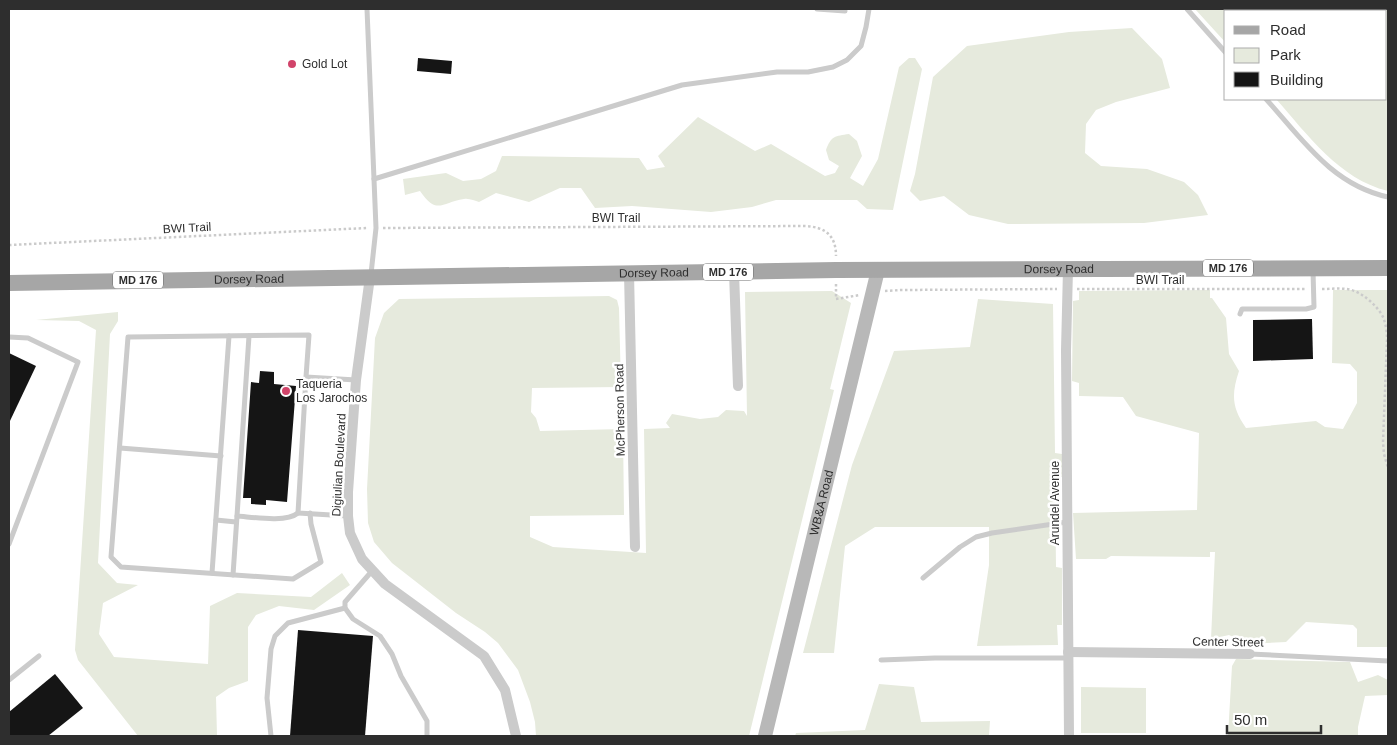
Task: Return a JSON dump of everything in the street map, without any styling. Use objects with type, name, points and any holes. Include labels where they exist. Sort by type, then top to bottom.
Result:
[{"type":"main road","name":"Dorsey Road","points":[[9,283],[878,270],[1388,268]]},
{"type":"street","name":"Arundel Avenue","points":[[1068,269],[1066,350],[1069,736]]},
{"type":"street","name":"WB&A Road","points":[[765,736],[878,270]]},
{"type":"street","points":[[734,272],[738,386]]},
{"type":"street","name":"McPherson Road","points":[[629,273],[635,547]]},
{"type":"street","name":"Digiulian Boulevard","points":[[370,277],[356,380],[348,516],[350,533],[362,559],[372,572],[399,595],[484,656],[505,690],[516,736]]},
{"type":"street","name":"Center Street","points":[[1068,655],[1250,654]]},
{"type":"lane","points":[[367,9],[376,228],[370,277]]},
{"type":"lane","points":[[817,9],[844,11]]},
{"type":"lane","points":[[374,179],[682,86],[777,72],[808,72],[834,67],[847,60],[860,46],[866,28],[869,9]]},
{"type":"lane","points":[[1187,9],[1224,51]]},
{"type":"lane","points":[[1267,100],[1326,165],[1348,182],[1372,194],[1388,198]]},
{"type":"lane","points":[[1240,314],[1242,309],[1306,309],[1314,307],[1313,268]]},
{"type":"lane","points":[[298,513],[308,335],[128,337],[112,557],[121,567],[293,580],[321,562],[310,513]]},
{"type":"lane","points":[[212,573],[229,336]]},
{"type":"lane","points":[[232,575],[249,336]]},
{"type":"lane","points":[[9,338],[28,338],[78,362],[9,544]]},
{"type":"lane","points":[[306,377],[356,380]]},
{"type":"lane","points":[[120,448],[221,456]]},
{"type":"lane","points":[[216,520],[284,519],[298,513],[348,516]]},
{"type":"lane","points":[[923,578],[960,547],[976,537],[1068,522]]},
{"type":"lane","points":[[372,572],[345,602],[345,608],[353,619],[380,636],[392,654],[401,676],[427,721],[427,736]]},
{"type":"lane","points":[[271,736],[267,698],[270,649],[275,636],[288,623],[345,608]]},
{"type":"lane","name":"Center Street","points":[[1250,654],[1388,661]]},
{"type":"lane","points":[[881,660],[1068,655]]},
{"type":"lane","points":[[9,680],[39,656]]},
{"type":"path","name":"BWI Trail","points":[[386,228],[805,226],[823,229],[830,235],[836,246]]},
{"type":"path","name":"BWI Trail","points":[[9,245],[365,228]]},
{"type":"path","name":"BWI Trail","points":[[1083,288],[1298,289]]},
{"type":"path","points":[[919,290],[1054,289]]},
{"type":"path","points":[[1334,289],[1348,289],[1366,298],[1382,316],[1386,328],[1387,357],[1383,442],[1388,468]]},
{"type":"green space","points":[[1195,9],[1388,9],[1388,191],[1354,177],[1339,166],[1313,141],[1277,100],[1387,100],[1387,10],[1224,10],[1224,41]]},
{"type":"green space","points":[[1132,28],[1162,59],[1170,88],[1116,102],[1096,110],[1086,124],[1085,153],[1101,166],[1147,169],[1184,182],[1198,195],[1208,215],[1144,223],[1008,224],[969,215],[944,196],[920,201],[910,191],[915,174],[933,77],[967,46],[1069,32]]},
{"type":"green space","points":[[909,58],[915,58],[922,69],[893,210],[867,209],[857,200],[776,200],[752,207],[711,212],[632,206],[595,208],[581,188],[560,188],[529,202],[496,193],[479,202],[466,199],[440,206],[431,203],[420,191],[405,195],[403,179],[446,173],[463,181],[481,179],[496,171],[502,156],[639,158],[647,170],[665,167],[658,156],[698,117],[755,151],[771,144],[825,176],[835,173],[839,166],[829,160],[826,150],[830,142],[837,136],[849,134],[857,141],[862,156],[850,178],[863,186],[878,159],[899,67]]},
{"type":"green space","points":[[1210,290],[1210,298],[1212,298],[1226,318],[1229,354],[1239,371],[1234,401],[1241,421],[1246,428],[1316,421],[1325,427],[1343,429],[1357,403],[1357,372],[1350,364],[1332,363],[1333,290],[1388,290],[1388,647],[1357,647],[1357,629],[1353,625],[1306,622],[1286,642],[1248,644],[1229,635],[1211,639],[1215,552],[1210,552],[1210,557],[1111,556],[1106,559],[1076,559],[1073,513],[1197,510],[1199,433],[1136,416],[1123,397],[1079,396],[1079,383],[1072,381],[1073,301],[1079,300],[1079,291]]},
{"type":"green space","points":[[832,291],[851,303],[830,389],[834,390],[749,736],[536,736],[530,702],[518,670],[498,643],[392,563],[374,542],[368,523],[367,489],[375,338],[384,313],[399,299],[609,296],[617,300],[619,308],[621,387],[532,388],[531,412],[536,418],[540,431],[623,429],[624,515],[530,516],[530,537],[553,547],[646,553],[644,429],[670,428],[666,423],[672,414],[700,419],[718,417],[726,410],[744,411],[747,416],[745,292]]},
{"type":"green space","points":[[978,299],[1053,304],[1055,453],[1062,454],[1062,477],[1055,477],[1056,567],[1062,568],[1062,625],[1057,625],[1058,645],[977,646],[989,565],[989,527],[875,527],[845,546],[834,653],[803,653],[852,465],[894,351],[970,347]]},
{"type":"green space","points":[[118,312],[118,321],[110,334],[98,563],[117,583],[138,585],[103,603],[99,634],[114,657],[208,664],[210,606],[237,593],[311,597],[342,573],[350,585],[314,610],[279,606],[256,615],[248,627],[248,681],[229,688],[216,697],[217,736],[138,736],[78,660],[75,650],[96,330],[79,321],[36,320]]},
{"type":"green space","points":[[1236,659],[1350,662],[1358,682],[1378,675],[1388,680],[1388,695],[1365,696],[1358,727],[1358,736],[1228,736],[1232,666]]},
{"type":"green space","points":[[879,684],[914,687],[921,722],[990,721],[989,736],[795,736],[796,733],[865,730]]},
{"type":"green space","points":[[1081,687],[1146,688],[1146,733],[1081,733]]},
{"type":"building","points":[[418,58],[452,61],[451,74],[417,71]]},
{"type":"building","points":[[1312,319],[1313,359],[1253,361],[1253,320]]},
{"type":"building","points":[[9,353],[36,366],[9,423]]},
{"type":"building","points":[[260,371],[274,372],[274,384],[296,386],[287,502],[266,500],[266,505],[251,504],[251,498],[243,498],[251,382],[259,383]]},
{"type":"building","points":[[298,630],[373,636],[365,736],[290,736]]},
{"type":"building","points":[[55,674],[83,708],[48,736],[9,736],[9,712]]},
{"type":"place","name":"Gold Lot","points":[[292,64]]},
{"type":"place","name":"Taqueria Los Jarochos","points":[[286,391]]}]
